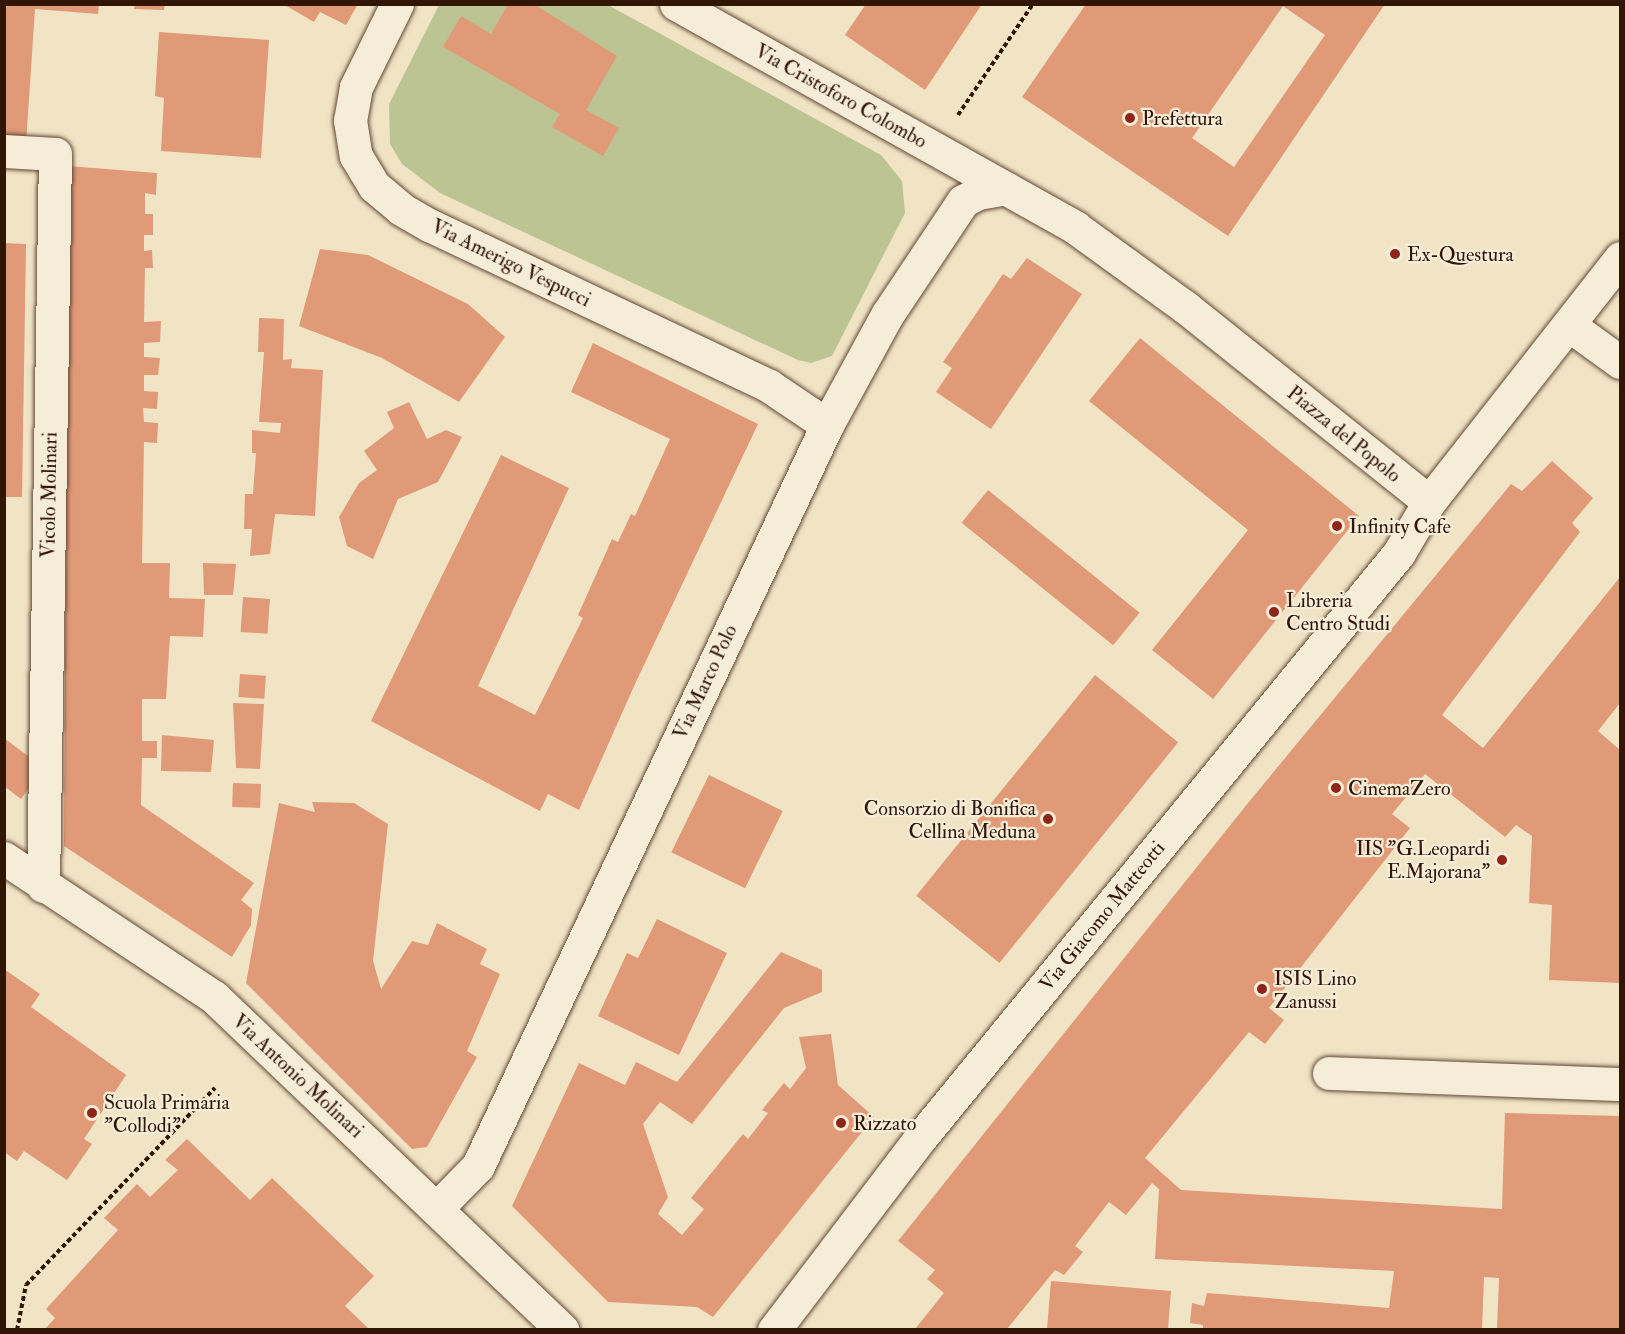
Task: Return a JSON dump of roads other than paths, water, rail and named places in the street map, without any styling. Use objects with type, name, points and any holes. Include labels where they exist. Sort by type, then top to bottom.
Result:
[{"type":"street","name":"Via Amerigo Vespucci","points":[[397,4],[356,87],[350,120],[356,156],[374,186],[401,209],[431,226],[769,386],[826,424]]},
{"type":"street","name":"Via Cristoforo Colombo","points":[[676,4],[1006,188]]},
{"type":"street","name":"Vicolo Molinari","points":[[4,151],[54,154],[43,886]]},
{"type":"street","name":"Via Marco Polo","points":[[438,1208],[478,1166],[826,424],[887,315],[963,201],[978,193],[1006,188]]},
{"type":"street","name":"Piazza del Popolo","points":[[1006,188],[1076,228],[1176,300],[1429,502]]},
{"type":"street","points":[[1429,502],[1620,258]]},
{"type":"street","points":[[1569,325],[1620,362]]},
{"type":"street","name":"Via Giacomo Matteotti","points":[[774,1329],[922,1136],[1399,553],[1429,502]]},
{"type":"street","name":"Via Antonio Molinari","points":[[4,858],[43,886],[214,997],[438,1208],[562,1329]]},
{"type":"street","points":[[1329,1073],[1620,1084]]},
{"type":"place","name":"Prefettura","points":[[1130,118]]},
{"type":"place","name":"Ex-Questura","points":[[1395,254]]},
{"type":"place","name":"Infinity Cafe","points":[[1337,526]]},
{"type":"place","name":"Libreria Centro Studi","points":[[1274,612]]},
{"type":"place","name":"CinemaZero","points":[[1336,788]]},
{"type":"place","name":"Consorzio di Bonifica Cellina Meduna","points":[[1048,819]]},
{"type":"place","name":"IIS \"G.Leopardi E.Majorana\"","points":[[1502,860]]},
{"type":"place","name":"ISIS Lino Zanussi","points":[[1262,989]]},
{"type":"place","name":"Scuola Primaria \"Collodi\"","points":[[92,1113]]},
{"type":"place","name":"Rizzato","points":[[841,1123]]}]
